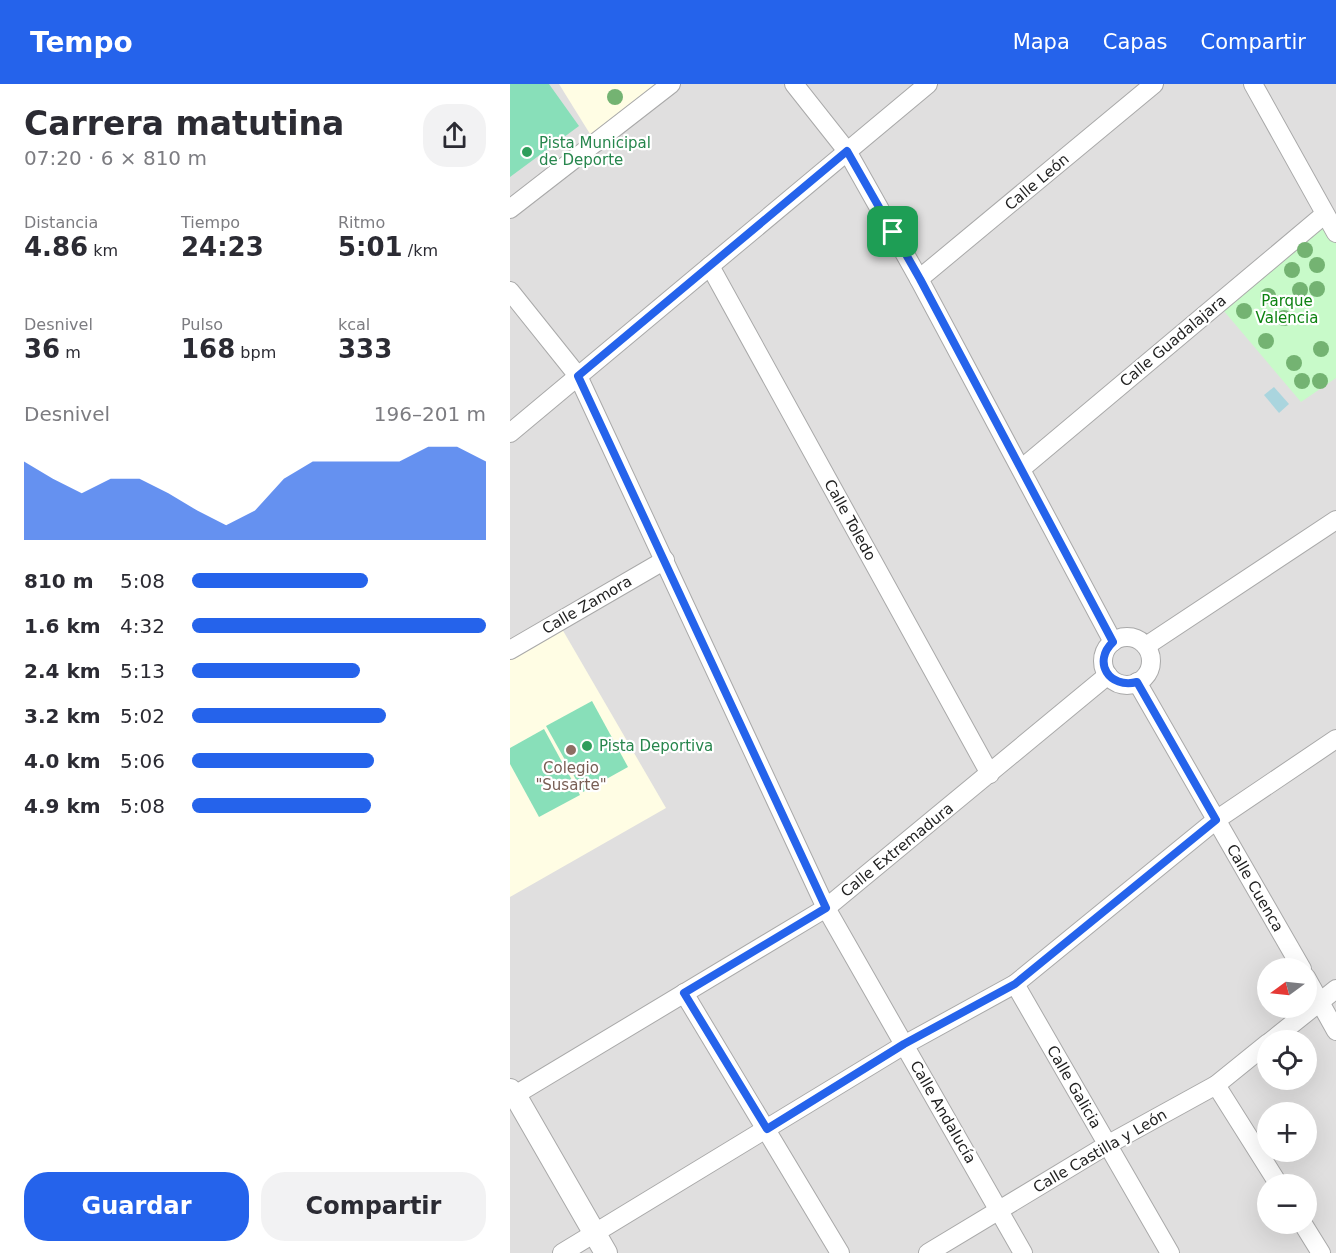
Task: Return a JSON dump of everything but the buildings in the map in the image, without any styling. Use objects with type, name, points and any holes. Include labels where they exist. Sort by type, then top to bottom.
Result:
[{"type":"street","points":[[510,209],[671,84]]},
{"type":"street","points":[[794,84],[847,151],[920,279],[1113,642]]},
{"type":"street","points":[[510,433],[928,84]]},
{"type":"street","name":"Calle León","points":[[920,279],[1154,84]]},
{"type":"street","points":[[1253,84],[1336,233]]},
{"type":"street","name":"Calle Guadalajara","points":[[1021,469],[1325,214]]},
{"type":"street","name":"Calle Toledo","points":[[710,266],[990,774]]},
{"type":"street","name":"Calle Andalucía","points":[[510,291],[578,376],[826,908],[1023,1253]]},
{"type":"street","points":[[1146,646],[1336,520]]},
{"type":"street","name":"Calle Zamora","points":[[510,650],[664,560]]},
{"type":"street","points":[[1127,637],[1134,638],[1146,646],[1151,659],[1150,667],[1137,682],[1121,684],[1108,675],[1104,661],[1108,647],[1113,642],[1127,637]]},
{"type":"street","name":"Calle Extremadura","points":[[512,1095],[826,908],[1108,675]]},
{"type":"street","name":"Calle Cuenca","points":[[1137,682],[1296,958]]},
{"type":"street","points":[[562,1253],[601,1243],[767,1129],[904,1044],[1015,984],[1216,820],[1336,739]]},
{"type":"street","name":"Calle Galicia","points":[[1015,984],[1170,1253]]},
{"type":"street","name":"Calle Castilla y León","points":[[1284,1030],[1336,988]]},
{"type":"street","points":[[684,993],[840,1253]]},
{"type":"street","points":[[1317,997],[1336,1031]]},
{"type":"street","name":"Calle Castilla y León","points":[[928,1253],[1107,1145],[1216,1085],[1257,1052]]},
{"type":"street","points":[[1216,1085],[1272,1174]]},
{"type":"street","points":[[512,1095],[601,1243]]},
{"type":"street","points":[[1309,1234],[1321,1253]]},
{"type":"shaded area","points":[[510,84],[1336,84],[1336,1253],[510,1253]]},
{"type":"shaded area","points":[[559,84],[670,84],[595,142]]},
{"type":"shaded area","name":"Colegio \"Susarte\"","points":[[558,622],[666,808],[510,897],[510,650]]},
{"type":"green space","name":"Pista Municipal de Deporte","points":[[510,84],[549,84],[579,126],[510,177]]},
{"type":"green space","name":"Parque Valencia","points":[[1325,214],[1336,233],[1336,378],[1301,402],[1218,304]]},
{"type":"green space","name":"Pista Deportiva","points":[[592,701],[628,767],[583,792],[546,726]]},
{"type":"green space","name":"Pista Deportiva","points":[[544,729],[580,795],[539,817],[510,764],[510,748]]},
{"type":"water","points":[[1274,387],[1289,404],[1279,413],[1264,395]]},
{"type":"place","name":"Pista Municipal de Deporte","points":[[527,152]]},
{"type":"place","name":"Pista Deportiva","points":[[587,746]]},
{"type":"place","name":"Colegio \"Susarte\"","points":[[571,750]]},
{"type":"route","points":[[847,151],[893,232],[1113,642],[1105,654],[1105,668],[1108,675],[1121,684],[1137,682],[1216,820],[1015,984],[904,1044],[767,1129],[684,993],[826,908],[578,376],[847,151]]}]
